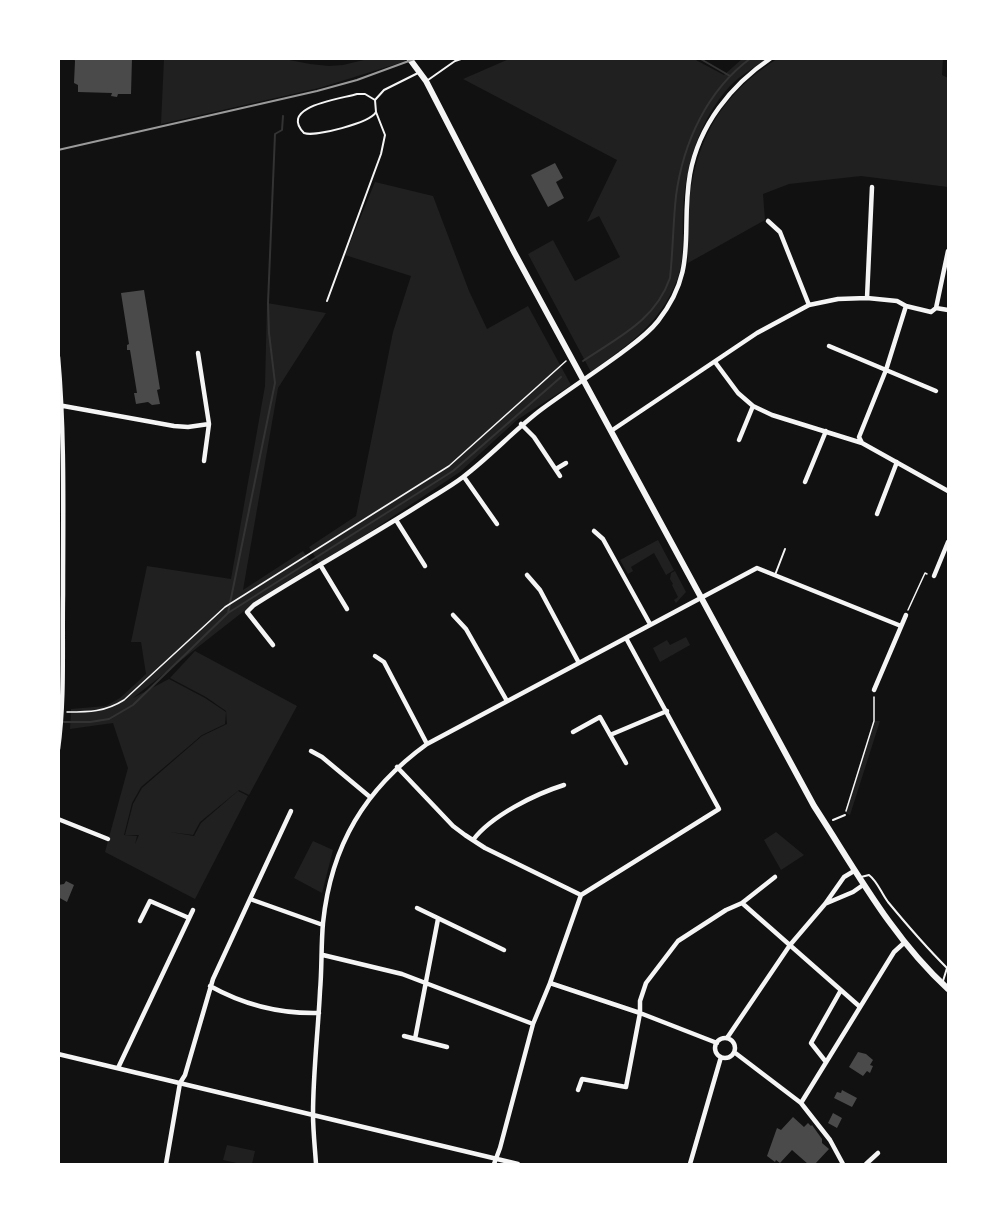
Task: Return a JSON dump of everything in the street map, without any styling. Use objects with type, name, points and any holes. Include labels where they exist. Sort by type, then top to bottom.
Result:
[{"type":"main road","points":[[409,58],[426,81],[509,242],[793,768],[863,885],[905,942],[948,989]]},
{"type":"street","points":[[273,645],[248,612],[254,605],[464,477],[521,424],[585,380],[647,333],[665,311],[685,266],[688,194],[696,150],[732,89],[771,58]]},
{"type":"street","points":[[867,297],[872,187]]},
{"type":"street","points":[[768,221],[780,232],[809,305]]},
{"type":"street","points":[[611,431],[757,333],[809,305],[838,299],[867,297],[897,301],[906,306],[931,312],[936,308],[948,251]]},
{"type":"street","points":[[862,443],[859,437],[886,370],[906,306]]},
{"type":"street","points":[[936,308],[948,310]]},
{"type":"street","points":[[829,346],[936,391]]},
{"type":"street","points":[[198,353],[208,424],[204,461]]},
{"type":"street","points":[[58,357],[62,714],[58,749]]},
{"type":"street","points":[[715,362],[738,393],[753,406],[772,415],[862,443],[948,491]]},
{"type":"street","points":[[60,406],[188,428],[208,424]]},
{"type":"street","points":[[739,440],[753,406]]},
{"type":"street","points":[[521,424],[534,437],[560,476]]},
{"type":"street","points":[[805,482],[826,431]]},
{"type":"street","points":[[877,514],[897,462]]},
{"type":"street","points":[[556,469],[566,463]]},
{"type":"street","points":[[464,477],[497,524]]},
{"type":"street","points":[[396,520],[425,566]]},
{"type":"street","points":[[594,531],[603,539],[650,624]]},
{"type":"street","points":[[934,576],[948,542]]},
{"type":"street","points":[[321,566],[347,609]]},
{"type":"street","points":[[316,1164],[313,1114],[323,925],[328,890],[334,864],[352,824],[370,797],[397,768],[427,744],[757,568],[901,626]]},
{"type":"street","points":[[527,575],[540,590],[579,663]]},
{"type":"street","points":[[453,615],[466,629],[507,701]]},
{"type":"street","points":[[874,690],[906,615]]},
{"type":"street","points":[[495,1162],[533,1024],[581,896],[719,809],[626,638]]},
{"type":"street","points":[[375,656],[384,662],[427,744]]},
{"type":"street","points":[[610,735],[667,711]]},
{"type":"street","points":[[573,732],[600,717],[626,763]]},
{"type":"street","points":[[311,751],[322,757],[370,797]]},
{"type":"street","points":[[397,768],[453,826],[473,840],[581,896]]},
{"type":"street","points":[[473,840],[481,831],[507,813],[548,790],[564,785]]},
{"type":"street","points":[[166,1164],[180,1083],[185,1075],[210,987],[291,811]]},
{"type":"street","points":[[58,819],[108,839]]},
{"type":"street","points":[[734,1052],[728,1057],[722,1057],[716,1051],[717,1043],[727,1038],[790,945],[825,904],[844,877],[854,871]]},
{"type":"street","points":[[578,1090],[582,1079],[626,1087],[640,1013],[640,1001],[646,983],[678,941],[717,915],[742,903],[776,877]]},
{"type":"street","points":[[825,904],[863,885]]},
{"type":"street","points":[[250,899],[323,925]]},
{"type":"street","points":[[140,921],[150,901],[189,918]]},
{"type":"street","points":[[742,903],[860,1006]]},
{"type":"street","points":[[417,908],[504,950]]},
{"type":"street","points":[[118,1068],[193,910]]},
{"type":"street","points":[[415,1039],[438,919]]},
{"type":"street","points":[[801,1103],[894,952],[905,942]]},
{"type":"street","points":[[323,955],[402,974],[533,1024]]},
{"type":"street","points":[[550,982],[717,1043]]},
{"type":"street","points":[[210,987],[256,1006],[277,1011],[319,1013]]},
{"type":"street","points":[[826,1062],[811,1043],[841,990]]},
{"type":"street","points":[[404,1036],[447,1047]]},
{"type":"street","points":[[727,1038],[734,1044],[734,1052]]},
{"type":"street","points":[[734,1052],[801,1103],[830,1140],[843,1164]]},
{"type":"street","points":[[58,1054],[313,1114],[495,1162],[519,1164]]},
{"type":"street","points":[[690,1164],[722,1057]]},
{"type":"street","points":[[866,1164],[878,1153]]},
{"type":"lane","points":[[426,81],[454,61],[464,58]]},
{"type":"lane","points":[[327,301],[381,154],[385,135],[376,112],[375,100],[384,90],[420,72]]},
{"type":"lane","points":[[375,100],[365,94],[357,94],[305,108],[298,117],[298,124],[304,133],[316,135],[369,119],[376,112]]},
{"type":"lane","points":[[775,575],[785,549]]},
{"type":"lane","points":[[833,820],[845,815]]},
{"type":"lane","points":[[859,878],[864,874],[873,878],[905,924],[947,968],[942,983]]},
{"type":"path","points":[[62,714],[96,712],[111,708],[124,700],[225,607],[449,466],[571,357]]},
{"type":"path","points":[[906,615],[925,573],[934,576]]},
{"type":"path","points":[[845,815],[874,721],[874,690]]},
{"type":"shaded area","points":[[164,59],[284,59],[329,66],[368,59],[403,59],[406,61],[319,88],[161,124]]},
{"type":"shaded area","points":[[509,59],[694,59],[724,75],[742,59],[767,59],[730,86],[719,99],[702,129],[687,178],[680,272],[670,296],[652,322],[641,333],[591,372],[528,254],[553,240],[575,281],[620,257],[599,216],[587,222],[617,160],[463,79]]},
{"type":"shaded area","points":[[777,59],[943,59],[942,75],[948,78],[948,187],[861,176],[789,184],[763,194],[765,220],[688,263],[689,201],[702,146],[714,122],[730,99],[751,78]]},
{"type":"shaded area","points":[[375,182],[433,196],[469,291],[487,329],[528,306],[571,385],[517,420],[460,472],[320,565],[309,547],[356,516],[393,332],[411,276],[345,255]]},
{"type":"shaded area","points":[[267,303],[326,313],[278,388],[243,590],[303,551],[313,565],[258,600],[133,698],[169,679],[226,712],[225,724],[202,735],[141,787],[132,803],[124,835],[137,836],[135,844],[139,835],[125,835],[133,804],[142,788],[202,736],[227,724],[226,711],[206,697],[170,678],[195,651],[297,706],[249,795],[239,790],[200,822],[193,835],[170,832],[194,836],[201,823],[238,791],[248,796],[195,899],[105,852],[128,768],[113,723],[70,729],[71,709],[106,706],[120,698],[146,674],[141,642],[131,642],[147,566],[231,579],[265,386]]},
{"type":"shaded area","points":[[658,540],[674,570],[666,575],[654,553],[631,567],[633,571],[628,574],[620,560]]},
{"type":"shaded area","points":[[675,571],[686,592],[676,603],[674,600],[678,597],[670,579],[671,573]]},
{"type":"shaded area","points":[[686,637],[690,645],[660,662],[653,648],[667,640],[670,645]]},
{"type":"shaded area","points":[[875,721],[880,721],[850,815],[846,813]]},
{"type":"shaded area","points":[[776,832],[804,855],[781,870],[764,840]]},
{"type":"shaded area","points":[[313,841],[333,850],[322,893],[294,878]]},
{"type":"shaded area","points":[[227,1145],[255,1151],[252,1164],[223,1160]]},
{"type":"building","points":[[74,58],[132,58],[131,94],[118,94],[117,97],[111,96],[112,93],[78,92],[78,85],[74,83]]},
{"type":"building","points":[[555,163],[563,178],[556,182],[564,198],[548,207],[531,175]]},
{"type":"building","points":[[144,290],[160,389],[157,390],[160,404],[152,405],[148,402],[136,404],[134,393],[137,393],[130,350],[127,350],[129,344],[121,293]]},
{"type":"building","points":[[66,881],[74,885],[67,902],[58,897],[58,885]]},
{"type":"building","points":[[858,1052],[866,1054],[873,1060],[870,1073],[867,1071],[863,1076],[849,1067]]},
{"type":"building","points":[[842,1090],[857,1098],[852,1107],[834,1098],[837,1092],[841,1093]]},
{"type":"building","points":[[833,1113],[842,1118],[837,1128],[828,1123]]},
{"type":"building","points":[[793,1117],[804,1127],[808,1123],[812,1125],[822,1139],[822,1143],[829,1149],[815,1164],[808,1164],[792,1150],[780,1163],[767,1156],[777,1128],[781,1130]]},
{"type":"waterway","points":[[699,58],[730,76]]},
{"type":"waterway","points":[[583,361],[634,327],[655,306],[663,293],[670,278],[679,176],[691,137],[710,102],[722,86],[751,58]]},
{"type":"waterway","points":[[228,613],[275,383],[268,303],[275,134],[282,130],[283,116]]},
{"type":"waterway","points":[[61,722],[90,722],[109,719],[133,705],[228,613],[453,471],[561,377]]},
{"type":"railway","points":[[58,150],[317,91],[357,80],[417,58]]}]
